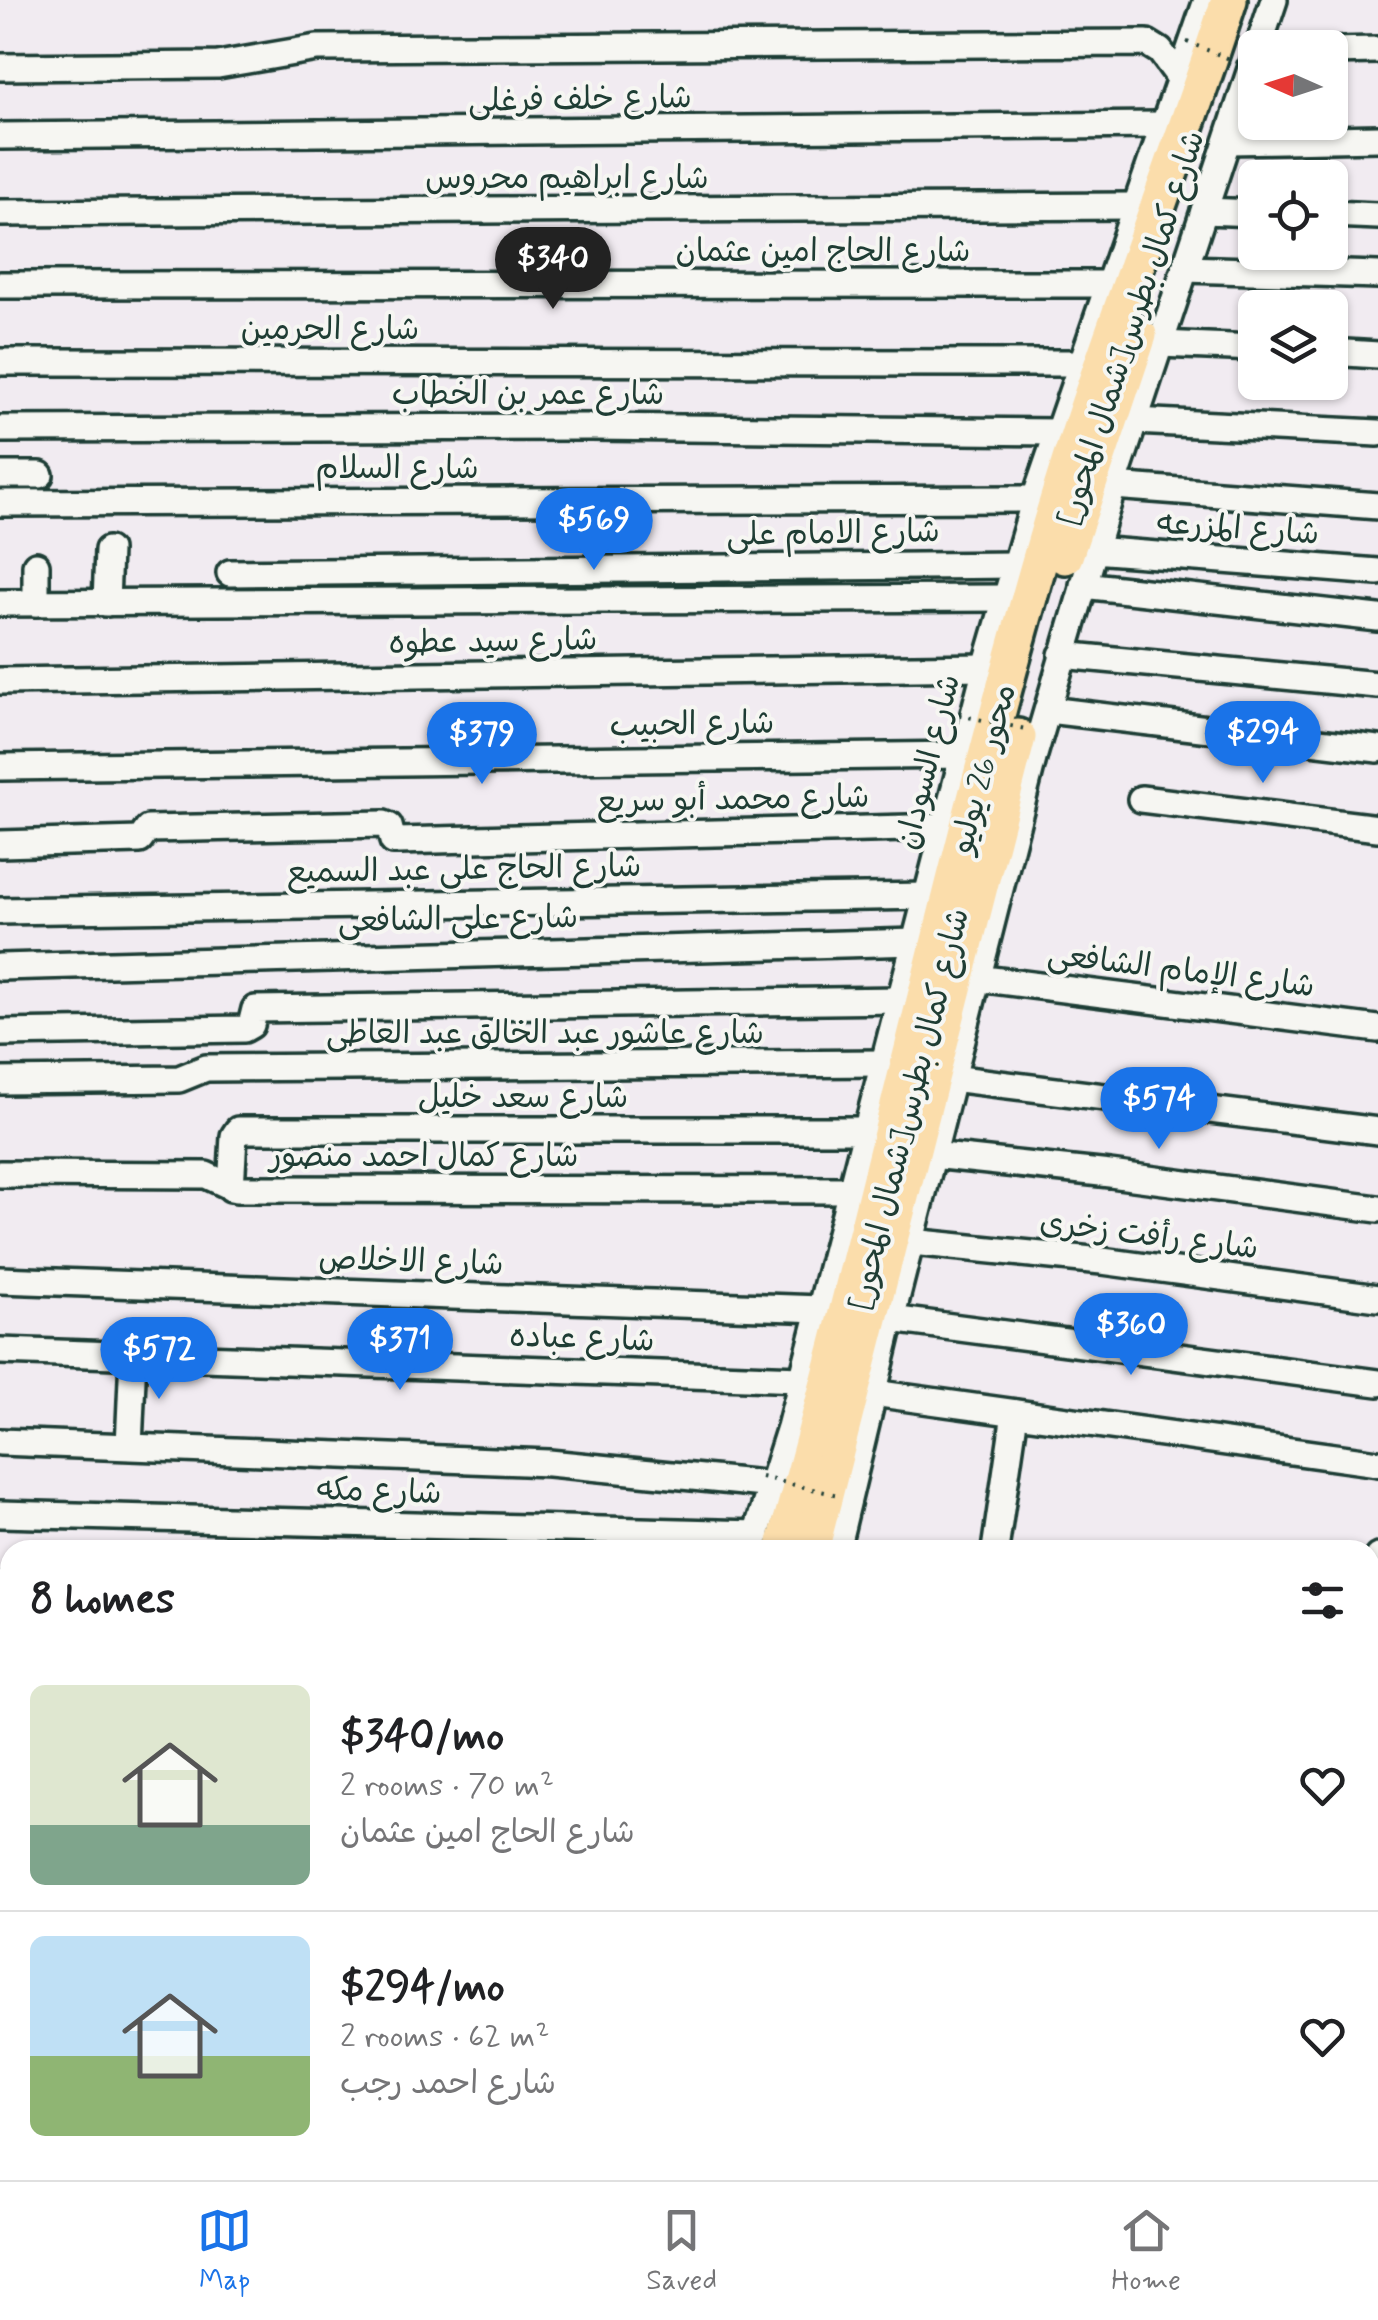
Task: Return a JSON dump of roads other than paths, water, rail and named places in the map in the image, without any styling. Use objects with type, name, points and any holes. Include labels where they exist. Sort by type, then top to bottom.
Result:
[{"type":"highway","name":"محور 26 يوليو","points":[[766,1540],[825,1399],[953,886],[1043,547],[1229,0]]},
{"type":"highway","name":"محور 26 يوليو","points":[[814,1540],[1053,599],[1088,485],[1254,0]]},
{"type":"street","name":"شارع السودان","points":[[764,1540],[768,1481],[802,1379],[986,667],[1056,432],[1207,0]]},
{"type":"street","points":[[1264,30],[1274,0]]},
{"type":"street","points":[[0,67],[218,65],[317,48],[1147,43],[1160,51],[1180,78]]},
{"type":"street","points":[[1348,51],[1378,50]]},
{"type":"street","name":"شارع كمال بطرس[شمال المحور]","points":[[838,1540],[976,978],[1062,655],[1112,486],[1238,110]]},
{"type":"street","name":"شارع خلف فرغلى","points":[[0,136],[1162,125]]},
{"type":"street","points":[[1228,141],[1378,138]]},
{"type":"street","name":"شارع ابراهيم محروس","points":[[0,213],[1133,206]]},
{"type":"street","points":[[1204,211],[1238,212]]},
{"type":"street","points":[[1348,215],[1378,216]]},
{"type":"street","points":[[1185,270],[1378,275]]},
{"type":"street","name":"شارع الحاج امين عثمان","points":[[0,284],[1106,284]]},
{"type":"street","points":[[1160,344],[1238,347]]},
{"type":"street","points":[[1348,353],[1378,355]]},
{"type":"street","name":"شارع الحرمين","points":[[0,362],[1080,363]]},
{"type":"street","points":[[1134,422],[1378,433]]},
{"type":"street","name":"شارع عمر بن الخطاب","points":[[0,430],[590,427],[1056,432]]},
{"type":"street","points":[[0,475],[40,475]]},
{"type":"street","points":[[1112,486],[1378,506]]},
{"type":"street","name":"شارع السلام","points":[[0,503],[1035,499]]},
{"type":"street","points":[[106,603],[108,550]]},
{"type":"street","name":"شارع المزرعه","points":[[1093,550],[1378,572]]},
{"type":"street","points":[[36,564],[36,603]]},
{"type":"street","name":"شارع الامام على","points":[[230,574],[1016,564]]},
{"type":"street","points":[[1083,586],[1378,618]]},
{"type":"street","points":[[0,603],[1007,598]]},
{"type":"street","points":[[1062,655],[1378,686]]},
{"type":"street","name":"شارع سيد عطوه","points":[[0,681],[986,667]]},
{"type":"street","points":[[1048,710],[1378,748]]},
{"type":"street","name":"شارع الحبيب","points":[[0,767],[966,755]]},
{"type":"street","points":[[1141,799],[1378,828]]},
{"type":"street","name":"شارع محمد أبو سريع","points":[[0,844],[138,840],[148,829],[364,824],[387,824],[393,841],[398,842],[947,828]]},
{"type":"street","name":"شارع الحاج على عبد السميع","points":[[0,912],[929,896]]},
{"type":"street","name":"شارع على الشافعى","points":[[0,967],[917,942]]},
{"type":"street","name":"شارع الإمام الشافعى","points":[[976,978],[1378,1029]]},
{"type":"street","points":[[0,1032],[244,1030],[251,1025],[255,1009],[902,1000]]},
{"type":"street","name":"شارع عاشور عبد الخالق عبد العاطى","points":[[0,1081],[179,1079],[206,1068],[885,1063]]},
{"type":"street","points":[[952,1078],[1378,1131]]},
{"type":"street","name":"شارع سعد خليل","points":[[231,1188],[234,1136],[238,1130],[868,1130]]},
{"type":"street","points":[[932,1155],[1378,1209]]},
{"type":"street","name":"شارع كمال احمد منصور","points":[[0,1174],[206,1175],[231,1188],[852,1190]]},
{"type":"street","name":"شارع رأفت زخرى","points":[[911,1242],[1378,1298]]},
{"type":"street","name":"شارع الاخلاص","points":[[0,1280],[820,1309]]},
{"type":"street","points":[[891,1319],[1378,1383]]},
{"type":"street","name":"شارع عباده","points":[[0,1351],[802,1379]]},
{"type":"street","points":[[129,1446],[134,1356]]},
{"type":"street","points":[[873,1394],[1378,1463]]},
{"type":"street","points":[[996,1540],[1015,1412]]},
{"type":"street","points":[[0,1442],[549,1464],[768,1481]]},
{"type":"street","name":"شارع مكه","points":[[0,1514],[641,1540]]}]
